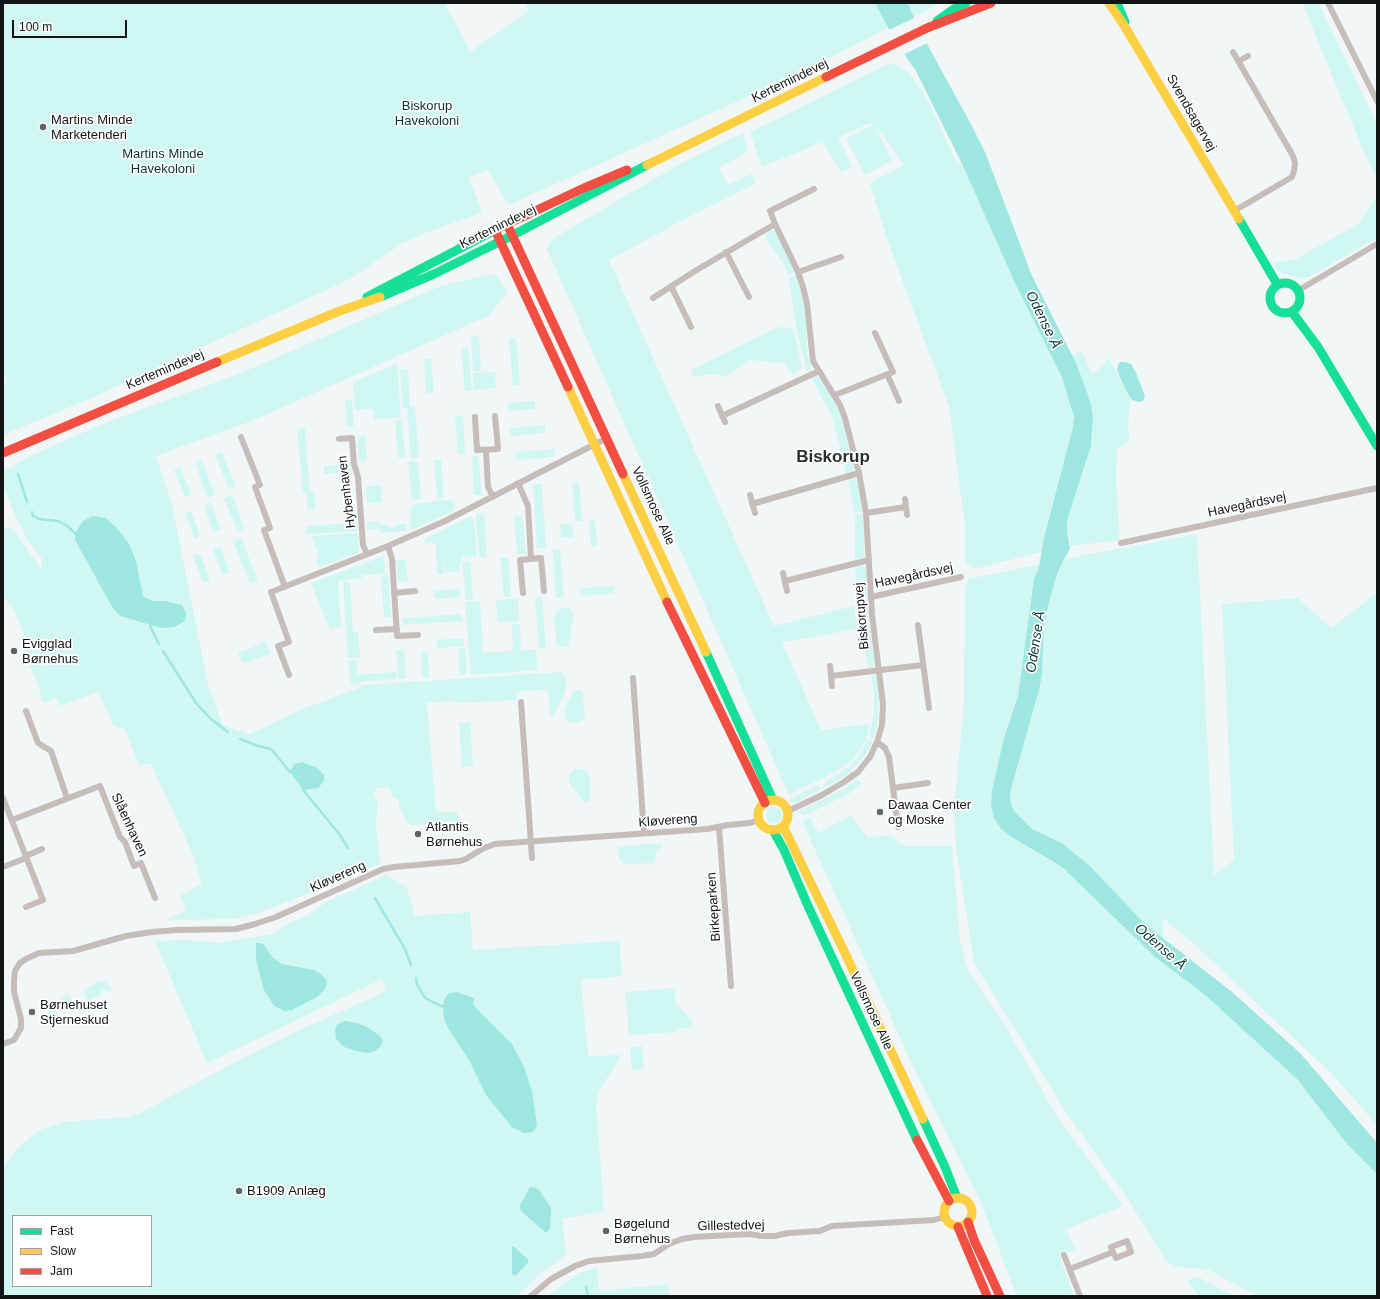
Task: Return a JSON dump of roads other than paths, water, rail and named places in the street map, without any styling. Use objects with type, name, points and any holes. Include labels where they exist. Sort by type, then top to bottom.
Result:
[{"type":"street","name":"Kertemindevej","points":[[926,29],[954,9],[966,3]]},
{"type":"street","points":[[971,12],[987,3]]},
{"type":"street","name":"Kertemindevej","points":[[3,453],[338,312],[383,296],[434,274],[500,242],[666,155],[926,29],[991,3]]},
{"type":"street","name":"Svendsagervej","points":[[1109,3],[1125,27],[1277,284]]},
{"type":"street","name":"Svendsagervej","points":[[1117,3],[1123,14],[1125,27]]},
{"type":"street","points":[[1328,3],[1377,102]]},
{"type":"street","points":[[1233,52],[1293,156],[1295,163],[1292,177],[1234,212]]},
{"type":"street","points":[[1239,61],[1248,56]]},
{"type":"street","name":"Kertemindevej","points":[[338,312],[507,224],[584,188],[666,155]]},
{"type":"street","name":"Biskorupvej","points":[[788,811],[822,795],[858,772],[870,757],[877,742],[882,725],[883,704],[871,597],[866,513],[860,473],[845,418],[835,395],[813,361],[807,304],[798,272],[770,211],[814,189]]},
{"type":"street","name":"Vollsmose Alle","points":[[507,224],[744,734],[769,802]]},
{"type":"street","points":[[653,298],[726,252],[775,224]]},
{"type":"street","points":[[495,230],[694,658],[769,802]]},
{"type":"street","points":[[1299,290],[1377,244]]},
{"type":"street","points":[[726,252],[749,298]]},
{"type":"street","points":[[798,272],[841,257]]},
{"type":"street","points":[[1285,282],[1292,284],[1299,290],[1301,300],[1298,307],[1292,312],[1281,313],[1272,306],[1270,294],[1272,289],[1277,284],[1285,282]]},
{"type":"street","points":[[671,286],[691,327]]},
{"type":"street","points":[[1292,312],[1318,347],[1377,446]]},
{"type":"street","points":[[835,395],[892,372],[875,333]]},
{"type":"street","points":[[718,406],[724,419],[819,371]]},
{"type":"street","points":[[887,374],[899,401]]},
{"type":"street","points":[[475,417],[477,450],[486,450],[498,449],[495,416]]},
{"type":"street","points":[[241,437],[260,484],[254,487],[270,528],[264,530],[285,587]]},
{"type":"street","name":"Hybenhaven","points":[[339,439],[352,438],[354,464],[358,477],[364,545],[367,554]]},
{"type":"street","points":[[288,675],[278,646],[289,642],[271,592],[388,546],[449,520],[607,438]]},
{"type":"street","points":[[486,450],[488,487],[493,497]]},
{"type":"street","points":[[752,504],[860,473]]},
{"type":"street","points":[[518,484],[528,506],[531,559]]},
{"type":"street","name":"Havegårdsvej","points":[[1121,543],[1377,488]]},
{"type":"street","points":[[750,495],[755,513]]},
{"type":"street","points":[[905,498],[907,515]]},
{"type":"street","points":[[866,513],[906,507]]},
{"type":"street","points":[[388,546],[392,558],[398,636],[418,635]]},
{"type":"street","points":[[523,593],[520,560],[541,558],[544,591]]},
{"type":"street","name":"Biskorupvej","points":[[785,581],[868,560]]},
{"type":"street","points":[[783,573],[787,591]]},
{"type":"street","name":"Havegårdsvej","points":[[871,597],[962,577]]},
{"type":"street","points":[[394,592],[415,591]]},
{"type":"street","points":[[918,625],[929,708]]},
{"type":"street","points":[[376,630],[397,629]]},
{"type":"street","points":[[831,676],[923,665]]},
{"type":"street","points":[[830,666],[832,686]]},
{"type":"street","points":[[633,678],[644,833]]},
{"type":"street","points":[[521,702],[532,858]]},
{"type":"street","points":[[26,711],[38,743],[51,751],[67,798]]},
{"type":"street","points":[[877,742],[885,748],[889,757],[898,827]]},
{"type":"street","points":[[893,788],[928,783]]},
{"type":"street","name":"Slåenhaven","points":[[12,820],[100,786],[134,866],[141,863],[155,898]]},
{"type":"street","points":[[3,798],[42,900],[26,907]]},
{"type":"street","points":[[769,802],[781,802],[788,811],[788,819],[783,826],[773,830],[765,828],[759,820],[759,811],[769,802]]},
{"type":"street","name":"Kløvereng","points":[[3,1044],[14,1040],[21,1028],[21,1019],[14,992],[15,971],[20,963],[39,953],[73,951],[126,936],[152,932],[236,929],[276,917],[383,869],[454,862],[466,859],[489,846],[504,843],[706,829],[750,823],[759,820]]},
{"type":"street","name":"Vollsmose Alle","points":[[783,826],[945,1166],[953,1199]]},
{"type":"street","name":"Birkeparken","points":[[719,827],[731,986]]},
{"type":"street","name":"Vollsmose Alle","points":[[773,830],[784,850],[811,913],[911,1127],[953,1199]]},
{"type":"street","points":[[3,867],[42,849]]},
{"type":"street","points":[[953,1199],[966,1200],[972,1208],[972,1213],[968,1222],[958,1227],[952,1226],[944,1217],[944,1208],[953,1199]]},
{"type":"street","name":"Gillestedvej","points":[[531,1296],[551,1279],[575,1266],[589,1261],[654,1254],[669,1244],[682,1239],[749,1234],[775,1236],[788,1233],[820,1231],[832,1226],[934,1220],[944,1217]]},
{"type":"street","points":[[968,1222],[974,1240],[1000,1296]]},
{"type":"street","points":[[958,1227],[987,1296]]},
{"type":"street","points":[[1070,1269],[1113,1252]]},
{"type":"street","points":[[1064,1254],[1080,1296]]},
{"type":"water","name":"Odense Å","points":[[875,3],[907,3],[910,8],[921,33],[985,152],[1032,276],[1077,365],[1091,404],[1093,419],[1091,446],[1067,521],[1070,549],[1057,574],[1048,606],[1044,626],[1042,675],[1039,690],[1011,789],[1011,804],[1014,811],[1032,829],[1062,843],[1089,865],[1145,924],[1232,992],[1300,1053],[1377,1143],[1377,1174],[1347,1144],[1297,1079],[1204,994],[1155,957],[1063,868],[1010,836],[1001,829],[994,818],[991,805],[992,790],[1004,738],[1018,696],[1034,579],[1039,567],[1044,537],[1073,427],[1074,417],[1062,377],[1014,281],[963,166],[916,71],[897,44]]},
{"type":"water","points":[[1120,362],[1131,364],[1145,396],[1143,401],[1140,402],[1132,400],[1125,389],[1117,370]]},
{"type":"water","points":[[93,516],[106,518],[117,528],[129,544],[136,561],[143,596],[152,601],[165,601],[182,605],[186,613],[185,621],[174,627],[161,628],[120,616],[112,607],[75,540],[75,533],[83,521]]},
{"type":"water","points":[[302,762],[317,768],[324,775],[324,781],[318,788],[303,790],[290,772],[294,764]]},
{"type":"water","points":[[256,943],[264,945],[272,957],[282,964],[314,970],[322,975],[327,983],[324,990],[317,997],[292,1010],[284,1011],[274,1006],[264,990],[256,960]]},
{"type":"water","points":[[456,992],[474,998],[473,1004],[477,1009],[512,1044],[524,1067],[532,1091],[537,1126],[533,1132],[524,1133],[512,1127],[486,1095],[469,1060],[448,1028],[444,1019],[444,1000],[449,993]]},
{"type":"water","points":[[345,1021],[357,1023],[367,1027],[380,1036],[383,1041],[380,1047],[375,1051],[368,1053],[344,1047],[336,1039],[335,1029],[338,1024]]},
{"type":"water","points":[[530,1187],[536,1188],[540,1191],[551,1208],[550,1229],[547,1232],[545,1232],[522,1212],[520,1208],[520,1205]]},
{"type":"water","points":[[512,1246],[528,1259],[528,1263],[515,1276],[512,1274]]},
{"type":"waterway","points":[[18,474],[27,502]]},
{"type":"waterway","points":[[32,512],[33,516],[39,519],[58,521],[66,525],[75,533]]},
{"type":"waterway","points":[[150,626],[159,644]]},
{"type":"waterway","points":[[163,651],[196,703],[211,719],[228,732]]},
{"type":"waterway","points":[[240,739],[271,749],[290,772]]},
{"type":"waterway","points":[[303,790],[340,835],[348,848]]},
{"type":"waterway","points":[[375,898],[405,949],[411,965]]},
{"type":"waterway","points":[[416,978],[417,984],[425,998],[443,1007]]},
{"type":"waterway","points":[[586,1287],[588,1296]]},
{"type":"place","name":"Martins Minde Marketenderi","points":[[43,127]]},
{"type":"place","name":"Evigglad Børnehus","points":[[14,651]]},
{"type":"place","name":"Dawaa Center og Moske","points":[[880,812]]},
{"type":"place","name":"Atlantis Børnehus","points":[[418,834]]},
{"type":"place","name":"Børnehuset Stjerneskud","points":[[32,1012]]},
{"type":"place","name":"B1909 Anlæg","points":[[239,1191]]},
{"type":"place","name":"Bøgelund Børnehus","points":[[606,1231]]},
{"type":"district","name":"Biskorup","points":[[833,457]]},
{"type":"park label","name":"Biskorup Havekoloni","points":[[427,114]]},
{"type":"park label","name":"Martins Minde Havekoloni","points":[[163,162]]}]
